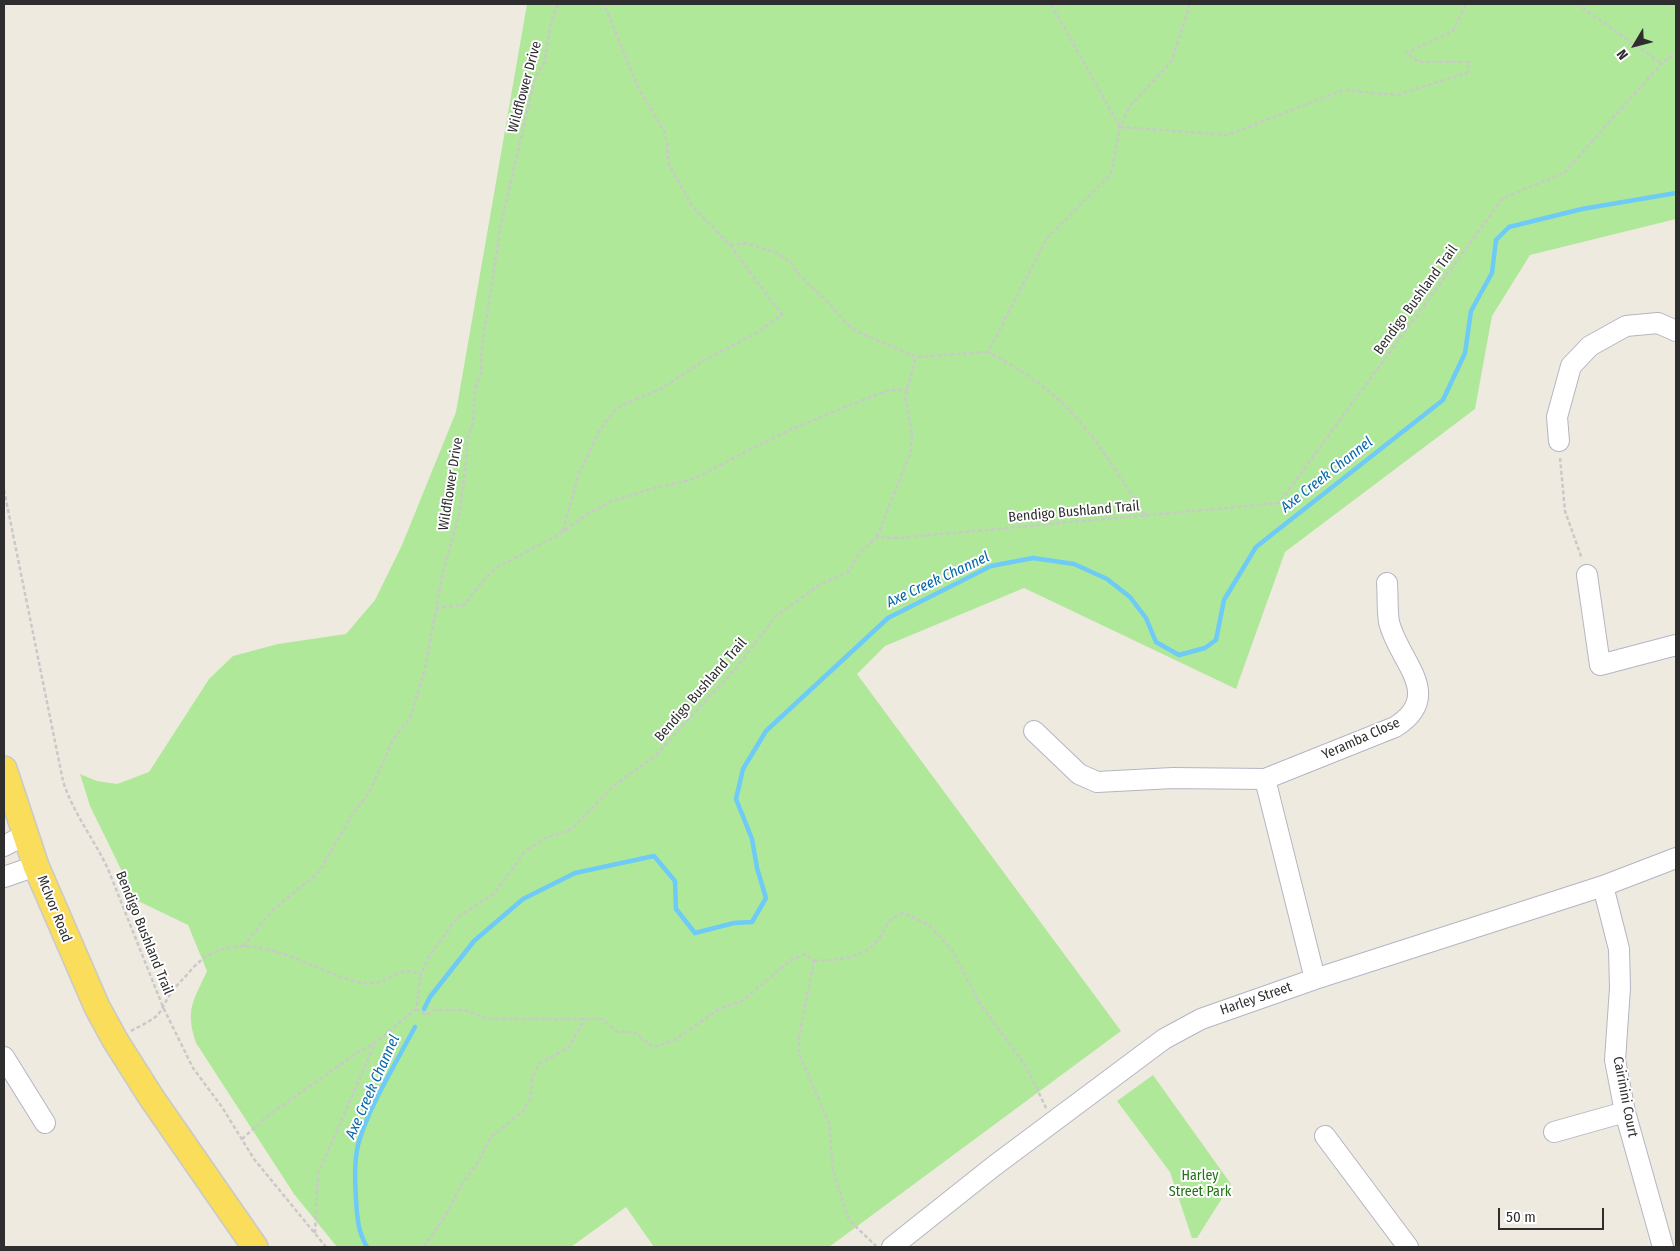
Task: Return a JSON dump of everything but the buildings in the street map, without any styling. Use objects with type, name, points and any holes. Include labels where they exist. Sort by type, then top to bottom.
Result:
[{"type":"main road","name":"McIvor Road","points":[[4,769],[14,841],[36,866],[66,940],[116,1041],[173,1149],[235,1247]]},
{"type":"main road","name":"McIvor Road","points":[[116,1041],[199,1168],[255,1247]]},
{"type":"street","points":[[1559,441],[1557,417],[1571,366],[1590,346],[1626,326],[1658,323],[1676,331]]},
{"type":"street","points":[[1587,575],[1600,666],[1676,644]]},
{"type":"street","name":"Yeramba Close","points":[[1034,730],[1079,774],[1097,782],[1173,778],[1265,780],[1395,727],[1412,712],[1419,697],[1416,678],[1399,648],[1390,622],[1387,584]]},
{"type":"street","points":[[1265,780],[1315,979]]},
{"type":"street","name":"Harley Street","points":[[892,1247],[1164,1039],[1184,1028],[1223,1010],[1603,886],[1676,858]]},
{"type":"street","points":[[4,877],[36,866]]},
{"type":"street","name":"Cairinini Court","points":[[1603,886],[1619,949],[1620,988],[1615,1060],[1625,1112],[1663,1247]]},
{"type":"street","points":[[4,1057],[45,1123]]},
{"type":"street","points":[[1554,1132],[1625,1112]]},
{"type":"street","points":[[1326,1136],[1408,1247]]},
{"type":"path","name":"Wildflower Drive","points":[[242,946],[273,910],[319,872],[353,813],[369,793],[394,738],[410,718],[425,669],[436,608],[459,514],[466,464],[467,439],[473,423],[475,389],[481,373],[482,348],[501,224],[535,78],[544,63],[551,23],[558,4]]},
{"type":"path","points":[[563,531],[578,476],[600,431],[615,410],[622,405],[661,389],[706,360],[755,334],[782,315],[730,245],[692,206],[668,162],[664,130],[638,87],[604,4]]},
{"type":"path","points":[[1051,4],[1120,128]]},
{"type":"path","points":[[988,352],[1047,238],[1111,174],[1120,128],[1130,106],[1171,62],[1190,4]]},
{"type":"path","points":[[1120,128],[1228,135],[1343,90],[1396,95],[1467,73],[1469,62],[1419,62],[1406,53],[1454,31],[1466,4]]},
{"type":"path","points":[[1577,4],[1662,63]]},
{"type":"path","name":"Bendigo Bushland Trail","points":[[163,1007],[173,990],[210,953],[225,947],[242,946],[265,949],[358,983],[384,982],[406,970],[412,970],[421,975],[428,958],[454,922],[462,914],[489,900],[525,851],[544,838],[572,829],[611,788],[655,756],[735,669],[775,617],[819,585],[848,572],[859,554],[877,537],[898,538],[1279,503],[1503,198],[1564,173],[1662,63],[1676,53]]},
{"type":"path","points":[[730,245],[746,243],[760,246],[785,258],[847,324],[858,332],[916,357],[988,352],[1023,372],[1053,395],[1087,430],[1146,516]]},
{"type":"path","points":[[877,537],[911,451],[912,433],[905,397],[916,357]]},
{"type":"path","points":[[436,608],[464,605],[491,572],[612,501],[651,489],[691,480],[786,432],[845,407],[886,391],[907,389]]},
{"type":"path","points":[[1559,441],[1565,511],[1587,575]]},
{"type":"path","name":"Bendigo Bushland Trail","points":[[4,490],[66,788],[74,809],[98,848],[108,869],[163,1007]]},
{"type":"path","points":[[416,1009],[427,1015],[432,1010],[466,1010],[488,1019],[530,1018],[549,1021],[602,1019],[618,1032],[634,1032],[654,1048],[673,1041],[719,1009],[742,1001],[791,960],[805,954],[814,961],[844,959],[866,951],[880,938],[889,919],[903,913],[929,925],[952,950],[979,1002],[1027,1068],[1052,1123]]},
{"type":"path","points":[[814,961],[799,1037],[799,1054],[829,1122],[833,1170],[848,1220],[877,1247]]},
{"type":"path","points":[[242,1139],[270,1114],[375,1042],[416,1009],[421,975]]},
{"type":"path","points":[[116,1041],[156,1017],[163,1007],[193,1068],[254,1159],[326,1247]]},
{"type":"path","points":[[424,1247],[446,1214],[461,1185],[477,1164],[491,1137],[523,1111],[531,1098],[532,1078],[540,1063],[568,1048],[585,1019]]},
{"type":"path","points":[[314,1233],[317,1227],[318,1174],[375,1042]]},
{"type":"green space","points":[[527,4],[1676,4],[1676,219],[1530,255],[1492,316],[1475,409],[1285,552],[1236,689],[1024,588],[885,646],[857,674],[1121,1031],[829,1247],[654,1247],[626,1207],[571,1247],[337,1247],[294,1194],[196,1043],[191,1022],[192,1006],[207,971],[188,925],[136,900],[90,806],[80,774],[97,781],[117,784],[149,772],[209,679],[233,656],[278,644],[346,634],[375,600],[402,545],[456,412]]},
{"type":"green space","name":"Harley Street Park","points":[[1153,1075],[1231,1184],[1197,1238],[1192,1238],[1170,1172],[1117,1101]]},
{"type":"waterway","name":"Axe Creek Channel","points":[[424,1009],[430,997],[474,941],[523,899],[575,873],[654,856],[675,881],[676,909],[695,933],[734,923],[752,922],[766,898],[757,868],[752,839],[736,799],[743,769],[766,731],[888,618],[991,566],[1033,558],[1074,564],[1107,579],[1130,597],[1146,618],[1156,642],[1179,655],[1205,648],[1216,640],[1224,600],[1256,547],[1443,400],[1465,353],[1471,311],[1492,273],[1496,240],[1509,227],[1582,209],[1676,193]]},
{"type":"waterway","name":"Axe Creek Channel","points":[[367,1247],[360,1230],[357,1212],[355,1172],[358,1145],[375,1101],[415,1027]]}]
